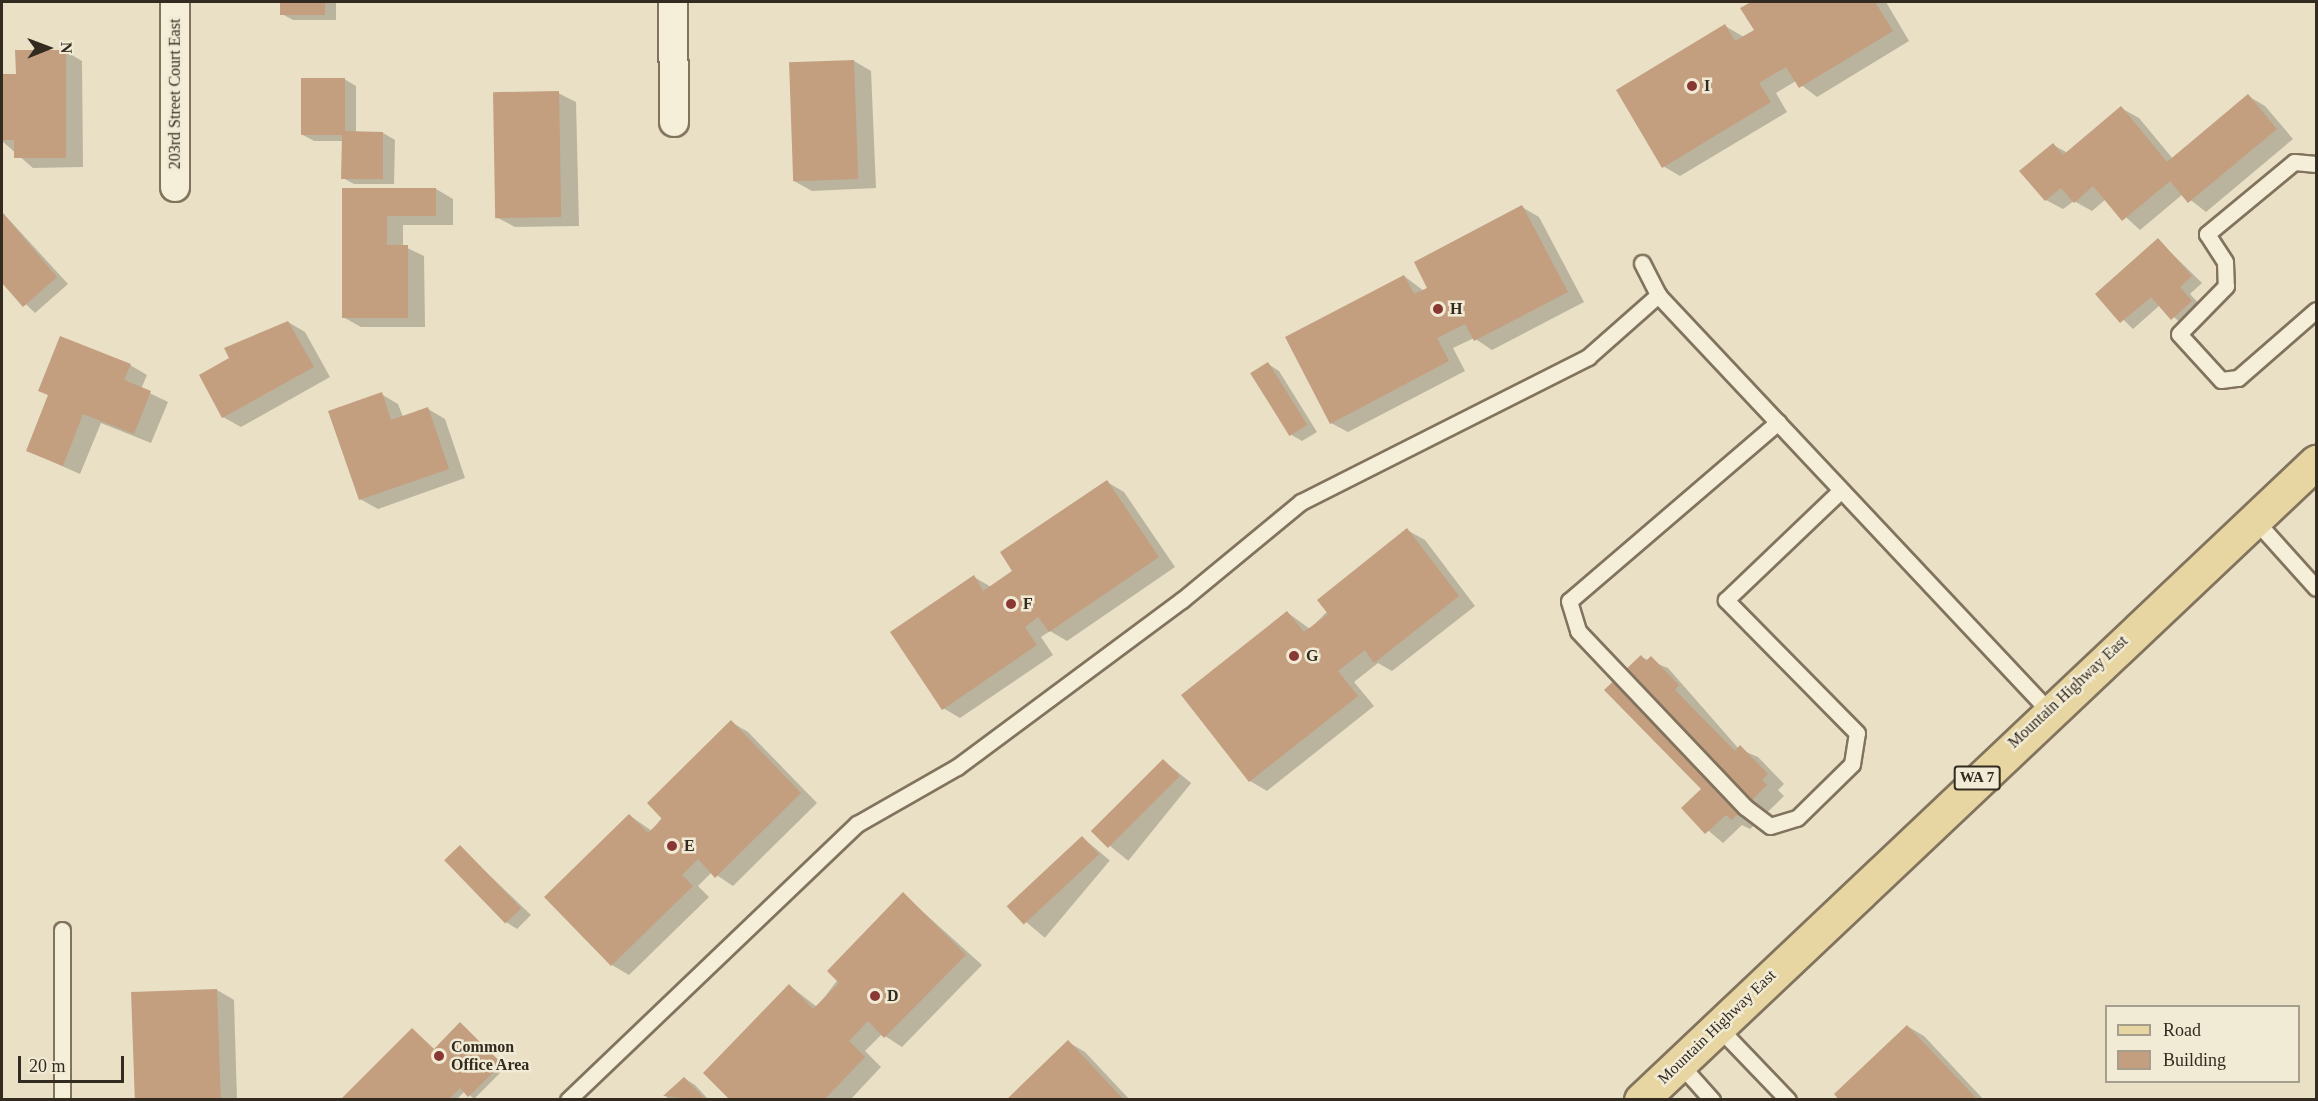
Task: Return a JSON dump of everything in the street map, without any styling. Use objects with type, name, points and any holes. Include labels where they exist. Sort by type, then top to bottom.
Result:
[{"type":"main road","name":"Mountain Highway East","points":[[1641,1100],[2048,710],[2316,462]]},
{"type":"street","name":"203rd Street Court East","points":[[175,2],[175,187]]},
{"type":"street","points":[[673,2],[674,122]]},
{"type":"lane","points":[[2316,164],[2294,162],[2207,234],[2225,261],[2226,286],[2180,334],[2222,380],[2238,378],[2316,310]]},
{"type":"lane","points":[[1642,263],[1658,295],[2048,710]]},
{"type":"lane","points":[[568,1100],[857,824],[957,767],[1182,600],[1301,502],[1588,357],[1658,295]]},
{"type":"lane","points":[[1778,422],[1569,601],[1578,631],[1745,807],[1770,826],[1797,818],[1852,764],[1857,733],[1726,600],[1841,490]]},
{"type":"lane","points":[[2254,520],[2316,588]]},
{"type":"lane","points":[[62,930],[62,1100]]},
{"type":"lane","points":[[1718,1027],[1788,1100]]},
{"type":"lane","points":[[1679,1063],[1712,1100]]},
{"type":"building","points":[[280,2],[325,2],[325,15],[280,15]]},
{"type":"building","name":"I","points":[[1751,2],[1875,2],[1893,31],[1799,88],[1786,67],[1759,83],[1771,102],[1662,168],[1616,90],[1725,24],[1735,41],[1754,30],[1740,8]]},
{"type":"building","points":[[15,50],[66,50],[66,158],[14,158],[14,140],[2,140],[2,74],[16,74]]},
{"type":"building","points":[[854,60],[858,179],[793,181],[789,62]]},
{"type":"building","points":[[301,78],[345,78],[345,131],[383,132],[383,179],[341,179],[342,135],[301,135]]},
{"type":"building","points":[[559,91],[561,217],[495,218],[493,92]]},
{"type":"building","points":[[2248,94],[2277,129],[2188,203],[2170,181],[2122,221],[2093,186],[2074,203],[2061,188],[2045,201],[2019,171],[2053,143],[2063,155],[2121,106],[2167,162]]},
{"type":"building","points":[[342,188],[436,188],[436,216],[387,216],[387,245],[408,245],[408,318],[342,318]]},
{"type":"building","name":"H","points":[[1522,205],[1568,292],[1474,341],[1465,324],[1437,338],[1449,361],[1330,424],[1285,337],[1404,275],[1414,294],[1427,288],[1414,262]]},
{"type":"building","points":[[2,212],[57,277],[23,307],[2,283]]},
{"type":"building","points":[[2158,238],[2192,276],[2180,287],[2192,301],[2171,320],[2151,297],[2120,323],[2095,294]]},
{"type":"building","points":[[288,321],[314,367],[222,418],[199,375],[229,358],[224,348]]},
{"type":"building","points":[[60,336],[131,364],[124,380],[151,391],[134,434],[83,414],[63,466],[26,451],[48,395],[38,391]]},
{"type":"building","points":[[1268,362],[1307,425],[1289,436],[1250,373]]},
{"type":"building","points":[[382,392],[391,420],[428,407],[449,469],[359,500],[328,411]]},
{"type":"building","name":"F","points":[[1107,480],[1159,557],[1049,632],[1038,617],[1025,627],[1037,645],[942,710],[890,632],[974,575],[983,591],[1012,571],[1000,552]]},
{"type":"building","name":"G","points":[[1407,528],[1459,596],[1374,663],[1365,650],[1338,671],[1358,696],[1249,782],[1181,695],[1287,611],[1304,632],[1328,614],[1317,600]]},
{"type":"building","points":[[1641,655],[1646,661],[1651,656],[1679,685],[1675,690],[1735,751],[1740,745],[1768,774],[1762,780],[1767,785],[1732,820],[1726,815],[1705,834],[1681,808],[1701,789],[1604,690]]},
{"type":"building","name":"E","points":[[731,720],[801,793],[715,878],[698,859],[682,875],[693,886],[611,966],[544,897],[629,814],[648,833],[662,819],[647,803]]},
{"type":"building","points":[[1163,759],[1180,776],[1108,848],[1091,831]]},
{"type":"building","points":[[1082,836],[1099,854],[1024,925],[1007,906]]},
{"type":"building","points":[[460,845],[521,908],[505,924],[444,860]]},
{"type":"building","name":"D","points":[[903,892],[966,955],[884,1038],[868,1021],[849,1041],[865,1057],[824,1100],[730,1100],[703,1073],[789,984],[813,1009],[839,983],[827,971]]},
{"type":"building","points":[[217,989],[221,1100],[135,1100],[131,992]]},
{"type":"building","name":"Common Office Area","points":[[460,1022],[502,1064],[468,1097],[460,1088],[448,1100],[340,1100],[412,1028],[434,1049]]},
{"type":"building","points":[[1907,1025],[1978,1100],[1839,1100],[1834,1094]]},
{"type":"building","points":[[1068,1040],[1124,1100],[1006,1100]]},
{"type":"building","points":[[684,1077],[706,1100],[663,1096]]},
{"type":"place","name":"I","points":[[1692,86]]},
{"type":"place","name":"H","points":[[1438,309]]},
{"type":"place","name":"F","points":[[1011,604]]},
{"type":"place","name":"G","points":[[1294,656]]},
{"type":"place","name":"E","points":[[672,846]]},
{"type":"place","name":"D","points":[[875,996]]},
{"type":"place","name":"Common Office Area","points":[[439,1056]]}]
